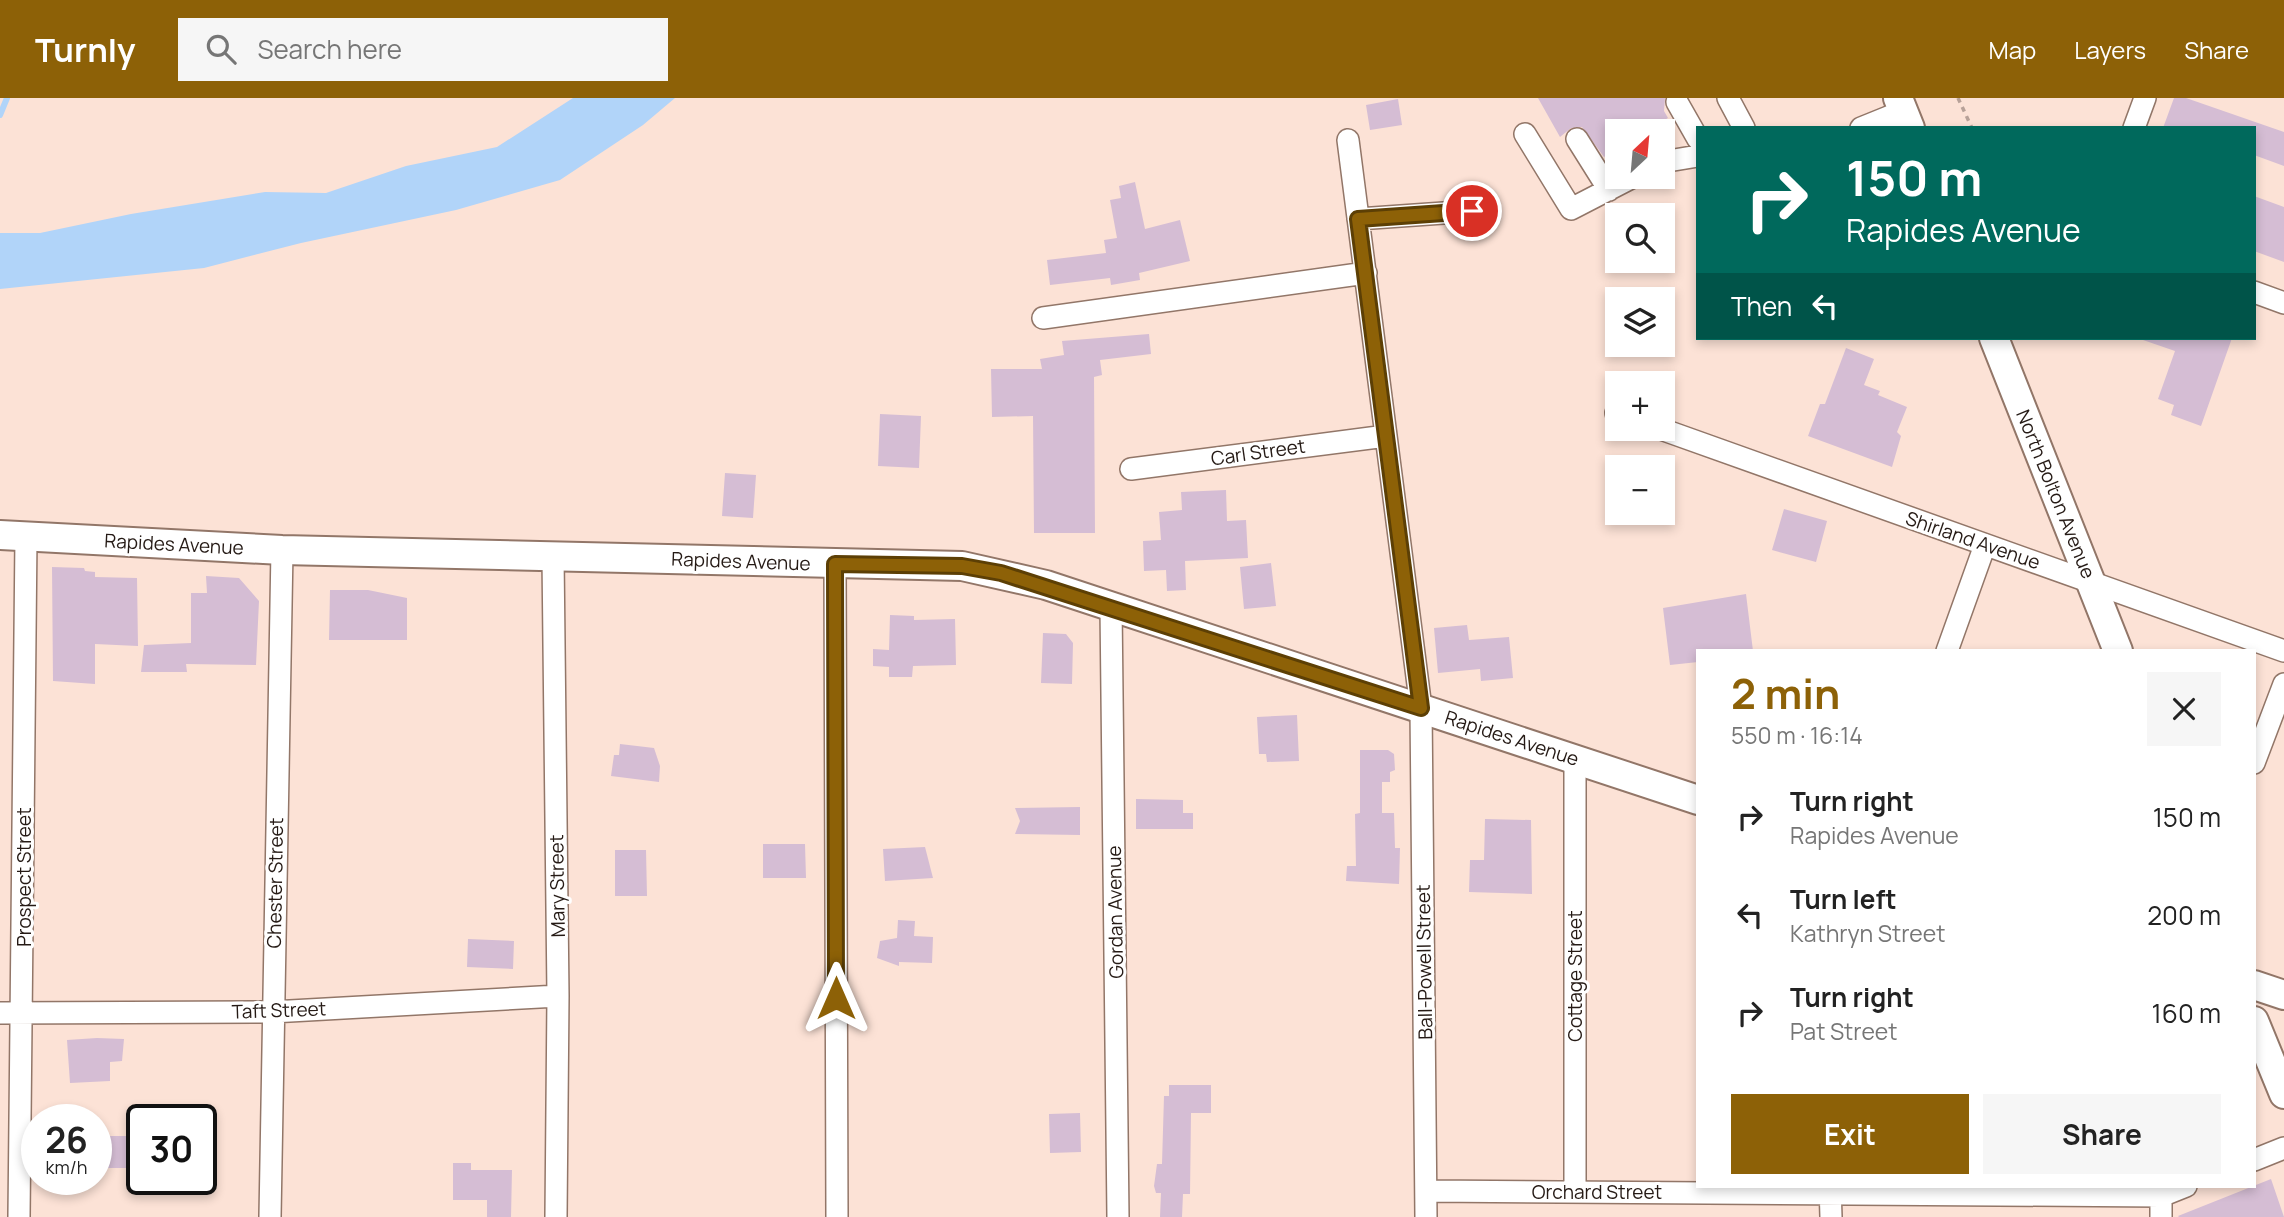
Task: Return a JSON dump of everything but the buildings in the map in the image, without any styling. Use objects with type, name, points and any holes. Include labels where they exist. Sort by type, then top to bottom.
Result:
[{"type":"main road","name":"North Bolton Avenue","points":[[2002,340],[2117,649]]},
{"type":"main road","name":"Rapides Avenue","points":[[13,536],[282,550],[962,566],[1001,573],[1111,607],[1696,799]]},
{"type":"main road","points":[[2256,986],[2284,995]]},
{"type":"main road","points":[[2256,1026],[2284,1094]]},
{"type":"street","points":[[1728,98],[1743,126]]},
{"type":"street","points":[[2135,126],[2145,98]]},
{"type":"street","points":[[1677,102],[1696,135]]},
{"type":"street","points":[[1866,126],[1904,112]]},
{"type":"street","points":[[1525,134],[1571,209],[1609,190],[1577,139]]},
{"type":"street","name":"Ball-Powell Street","points":[[1349,140],[1421,708],[1426,1217]]},
{"type":"street","points":[[1675,160],[1696,156]]},
{"type":"street","points":[[1358,219],[1472,211]]},
{"type":"street","points":[[1043,318],[1366,274]]},
{"type":"street","points":[[2256,293],[2284,303]]},
{"type":"street","name":"Shirland Avenue","points":[[1675,434],[2284,651]]},
{"type":"street","name":"Carl Street","points":[[1131,469],[1386,436]]},
{"type":"street","name":"Prospect Street","points":[[13,536],[23,1012],[19,1217]]},
{"type":"street","points":[[1948,649],[1985,545]]},
{"type":"street","name":"Chester Street","points":[[270,1217],[282,550]]},
{"type":"street","name":"Mary Street","points":[[553,556],[558,996],[556,1217]]},
{"type":"street","points":[[835,564],[837,1217]]},
{"type":"street","name":"Gordan Avenue","points":[[1111,607],[1118,1217]]},
{"type":"street","points":[[2256,758],[2284,684]]},
{"type":"street","name":"Cottage Street","points":[[1575,1192],[1576,759]]},
{"type":"street","name":"Taft Street","points":[[0,1013],[272,1012],[558,996]]},
{"type":"street","points":[[2256,1159],[2284,1148]]},
{"type":"street","name":"Orchard Street","points":[[1427,1191],[1830,1190],[2161,1200],[2182,1188]]},
{"type":"street","points":[[1830,1190],[1831,1217]]},
{"type":"path","points":[[1958,98],[1971,126]]},
{"type":"water","points":[[573,98],[675,98],[643,125],[560,180],[456,210],[301,243],[204,268],[0,289],[0,233],[40,233],[131,214],[265,192],[326,193],[406,166],[497,147]]},
{"type":"waterway","points":[[0,115],[7,98]]},
{"type":"route","points":[[836,998],[835,564],[962,566],[1001,573],[1046,585],[1421,708],[1358,219],[1472,211]]}]
